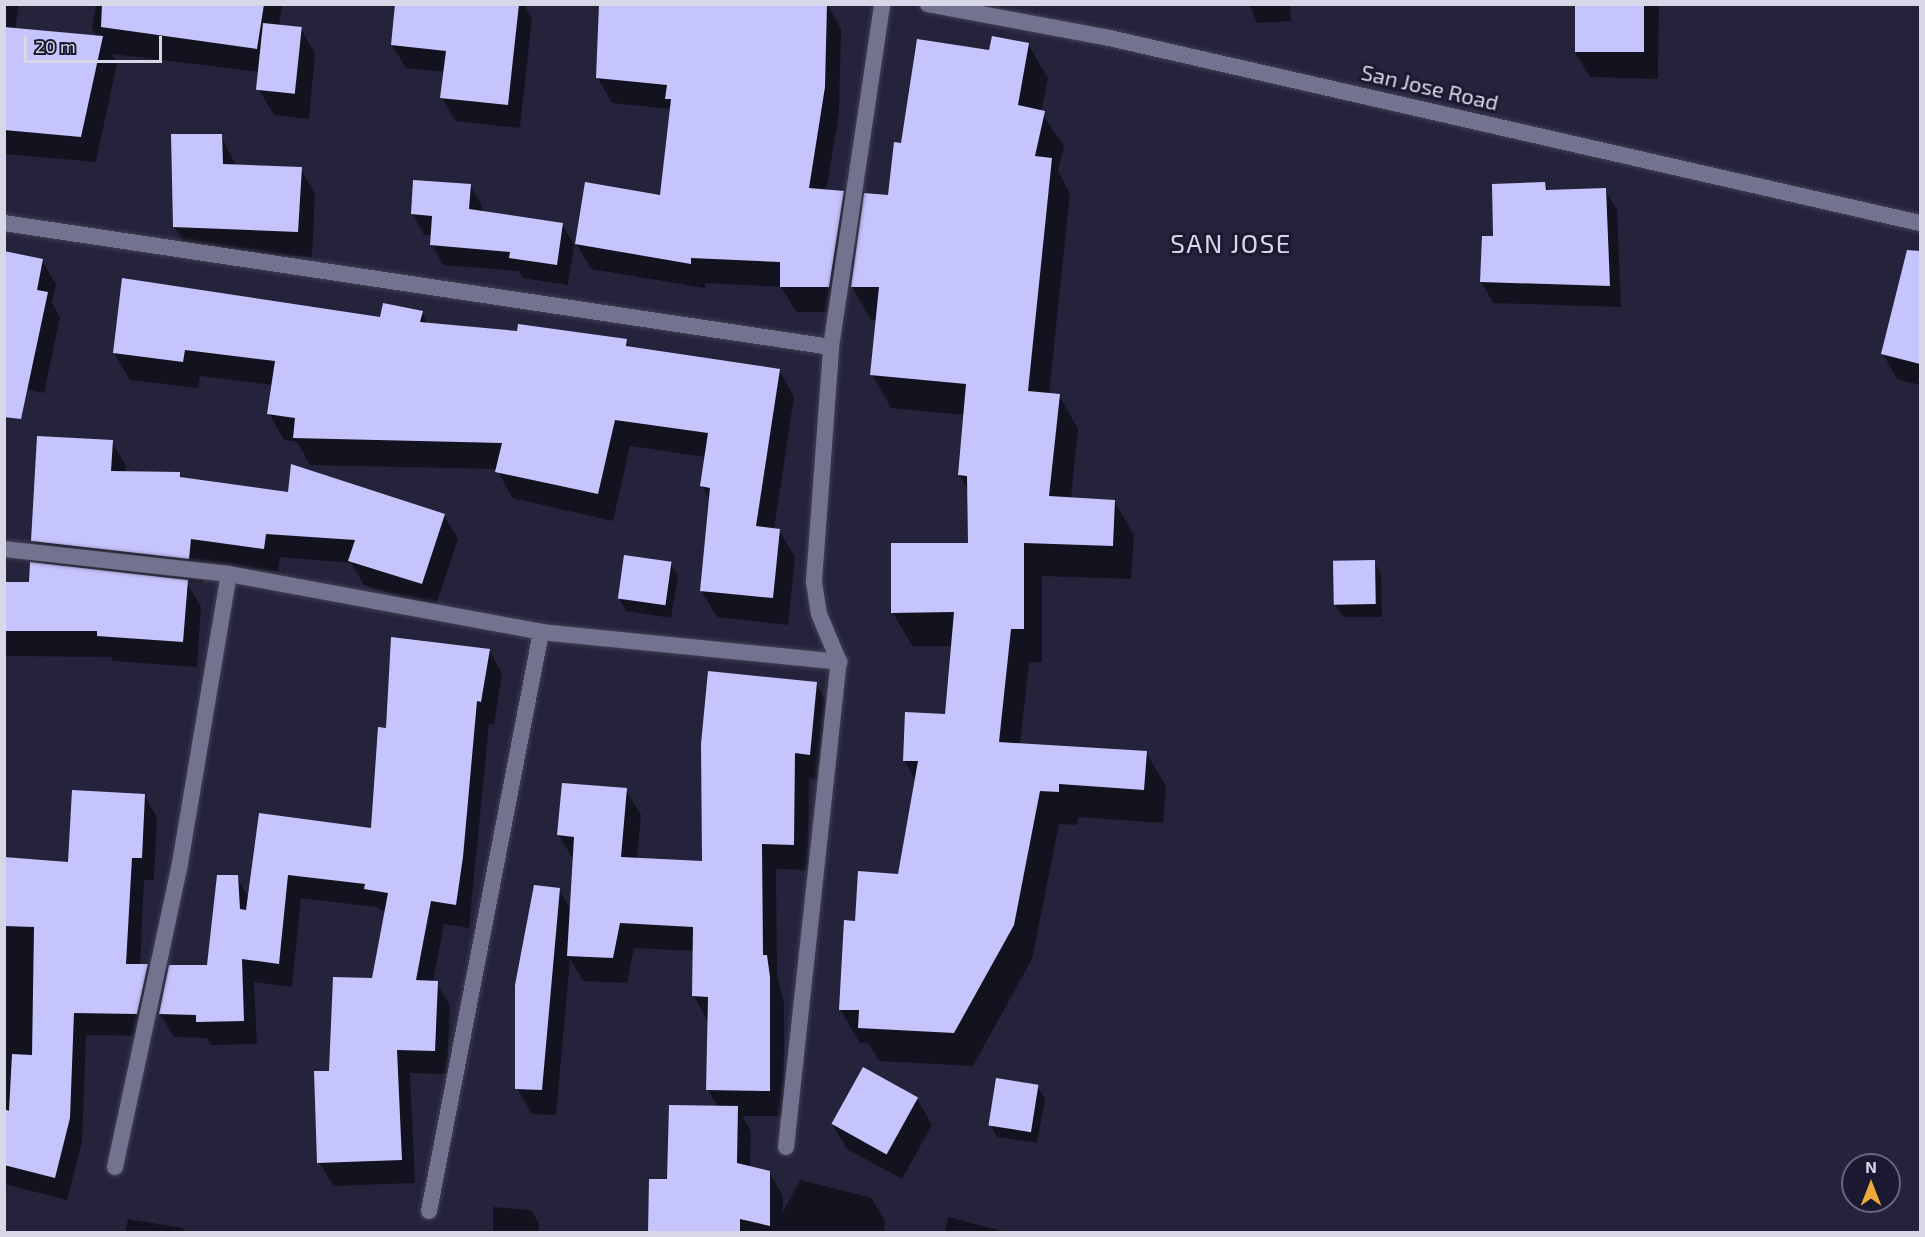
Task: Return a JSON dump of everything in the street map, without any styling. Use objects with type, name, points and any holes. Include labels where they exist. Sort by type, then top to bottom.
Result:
[{"type":"street","points":[[786,1147],[839,662],[819,614],[814,581],[831,347],[882,4]]},
{"type":"street","name":"San Jose Road","points":[[928,4],[1105,37],[1920,223]]},
{"type":"street","points":[[4,223],[831,347]]},
{"type":"street","points":[[4,549],[229,574],[541,632],[839,662]]},
{"type":"street","points":[[115,1167],[179,869],[229,574]]},
{"type":"street","points":[[429,1211],[541,632]]},
{"type":"building","points":[[102,4],[264,4],[257,49],[101,27]]},
{"type":"building","points":[[395,4],[519,4],[508,105],[440,98],[446,51],[391,45]]},
{"type":"building","points":[[599,4],[827,4],[825,87],[809,188],[844,191],[829,287],[780,287],[780,262],[691,258],[691,264],[575,244],[585,182],[660,195],[671,99],[665,99],[667,85],[596,78]]},
{"type":"building","points":[[1575,4],[1644,4],[1644,52],[1575,52]]},
{"type":"building","points":[[263,23],[302,27],[295,94],[256,90]]},
{"type":"building","points":[[4,27],[103,36],[81,137],[4,130]]},
{"type":"building","points":[[992,36],[1029,43],[1018,105],[1045,111],[1035,156],[1052,158],[1028,391],[1060,394],[1049,496],[1115,500],[1113,546],[1024,543],[1024,629],[1011,629],[999,742],[1147,751],[1144,790],[1059,784],[1059,792],[1040,791],[1014,925],[954,1033],[858,1028],[859,1010],[839,1010],[844,920],[855,921],[858,871],[898,874],[918,761],[903,761],[905,712],[945,714],[954,612],[891,613],[891,543],[968,543],[967,476],[958,475],[966,384],[870,375],[879,287],[851,287],[864,193],[888,195],[894,142],[901,143],[917,39],[989,50]]},
{"type":"building","points":[[171,134],[222,134],[223,164],[302,167],[298,232],[173,227]]},
{"type":"building","points":[[413,180],[471,184],[469,209],[563,223],[557,265],[509,258],[510,252],[430,245],[432,216],[411,214]]},
{"type":"building","points":[[1545,182],[1546,190],[1606,188],[1610,286],[1480,282],[1482,236],[1493,236],[1492,184]]},
{"type":"building","points":[[1907,250],[1920,251],[1920,364],[1881,354]]},
{"type":"building","points":[[4,251],[43,259],[37,290],[48,292],[21,419],[4,417]]},
{"type":"building","points":[[122,278],[380,317],[383,303],[423,311],[420,322],[517,331],[518,324],[627,339],[626,346],[780,369],[756,526],[780,529],[773,598],[700,591],[710,488],[700,486],[708,433],[615,420],[598,494],[495,472],[502,443],[293,438],[295,418],[267,414],[275,361],[185,350],[183,362],[113,353]]},
{"type":"building","points":[[37,436],[113,440],[111,471],[180,472],[180,477],[288,492],[291,464],[445,514],[422,584],[348,561],[355,540],[266,534],[264,549],[191,539],[189,559],[31,541]]},
{"type":"building","points":[[624,555],[672,562],[665,605],[618,599]]},
{"type":"building","points":[[1375,560],[1376,604],[1334,605],[1333,561]]},
{"type":"building","points":[[30,562],[188,580],[183,642],[97,636],[97,631],[4,631],[4,582],[29,582]]},
{"type":"building","points":[[391,637],[490,649],[481,702],[477,701],[463,857],[456,905],[431,901],[416,980],[438,981],[435,1051],[397,1050],[402,1160],[317,1163],[314,1071],[329,1071],[333,977],[372,978],[388,893],[364,889],[365,884],[288,875],[279,964],[242,959],[244,1021],[196,1022],[196,1015],[159,1014],[169,965],[207,965],[217,875],[238,875],[240,909],[246,910],[259,813],[371,828],[378,727],[386,728]]},
{"type":"building","points":[[708,671],[817,682],[810,755],[795,753],[794,845],[762,844],[763,955],[767,955],[770,977],[770,1091],[706,1090],[708,997],[692,996],[693,927],[620,923],[613,958],[567,956],[574,837],[557,835],[562,783],[627,788],[621,857],[702,861],[701,744]]},
{"type":"building","points":[[72,790],[145,794],[142,858],[132,858],[126,964],[148,964],[137,1014],[74,1013],[70,1118],[55,1178],[4,1165],[4,1109],[9,1111],[12,1054],[32,1055],[34,927],[4,926],[4,857],[68,862]]},
{"type":"building","points":[[534,885],[560,888],[542,1090],[515,1089],[515,985]]},
{"type":"building","points":[[863,1067],[918,1098],[887,1154],[831,1124]]},
{"type":"building","points":[[996,1078],[1038,1085],[1031,1132],[988,1125]]},
{"type":"building","points":[[669,1105],[738,1106],[737,1163],[770,1171],[770,1226],[740,1219],[740,1233],[648,1233],[649,1179],[667,1179]]},
{"type":"district","name":"SAN JOSE","points":[[1231,243]]}]
